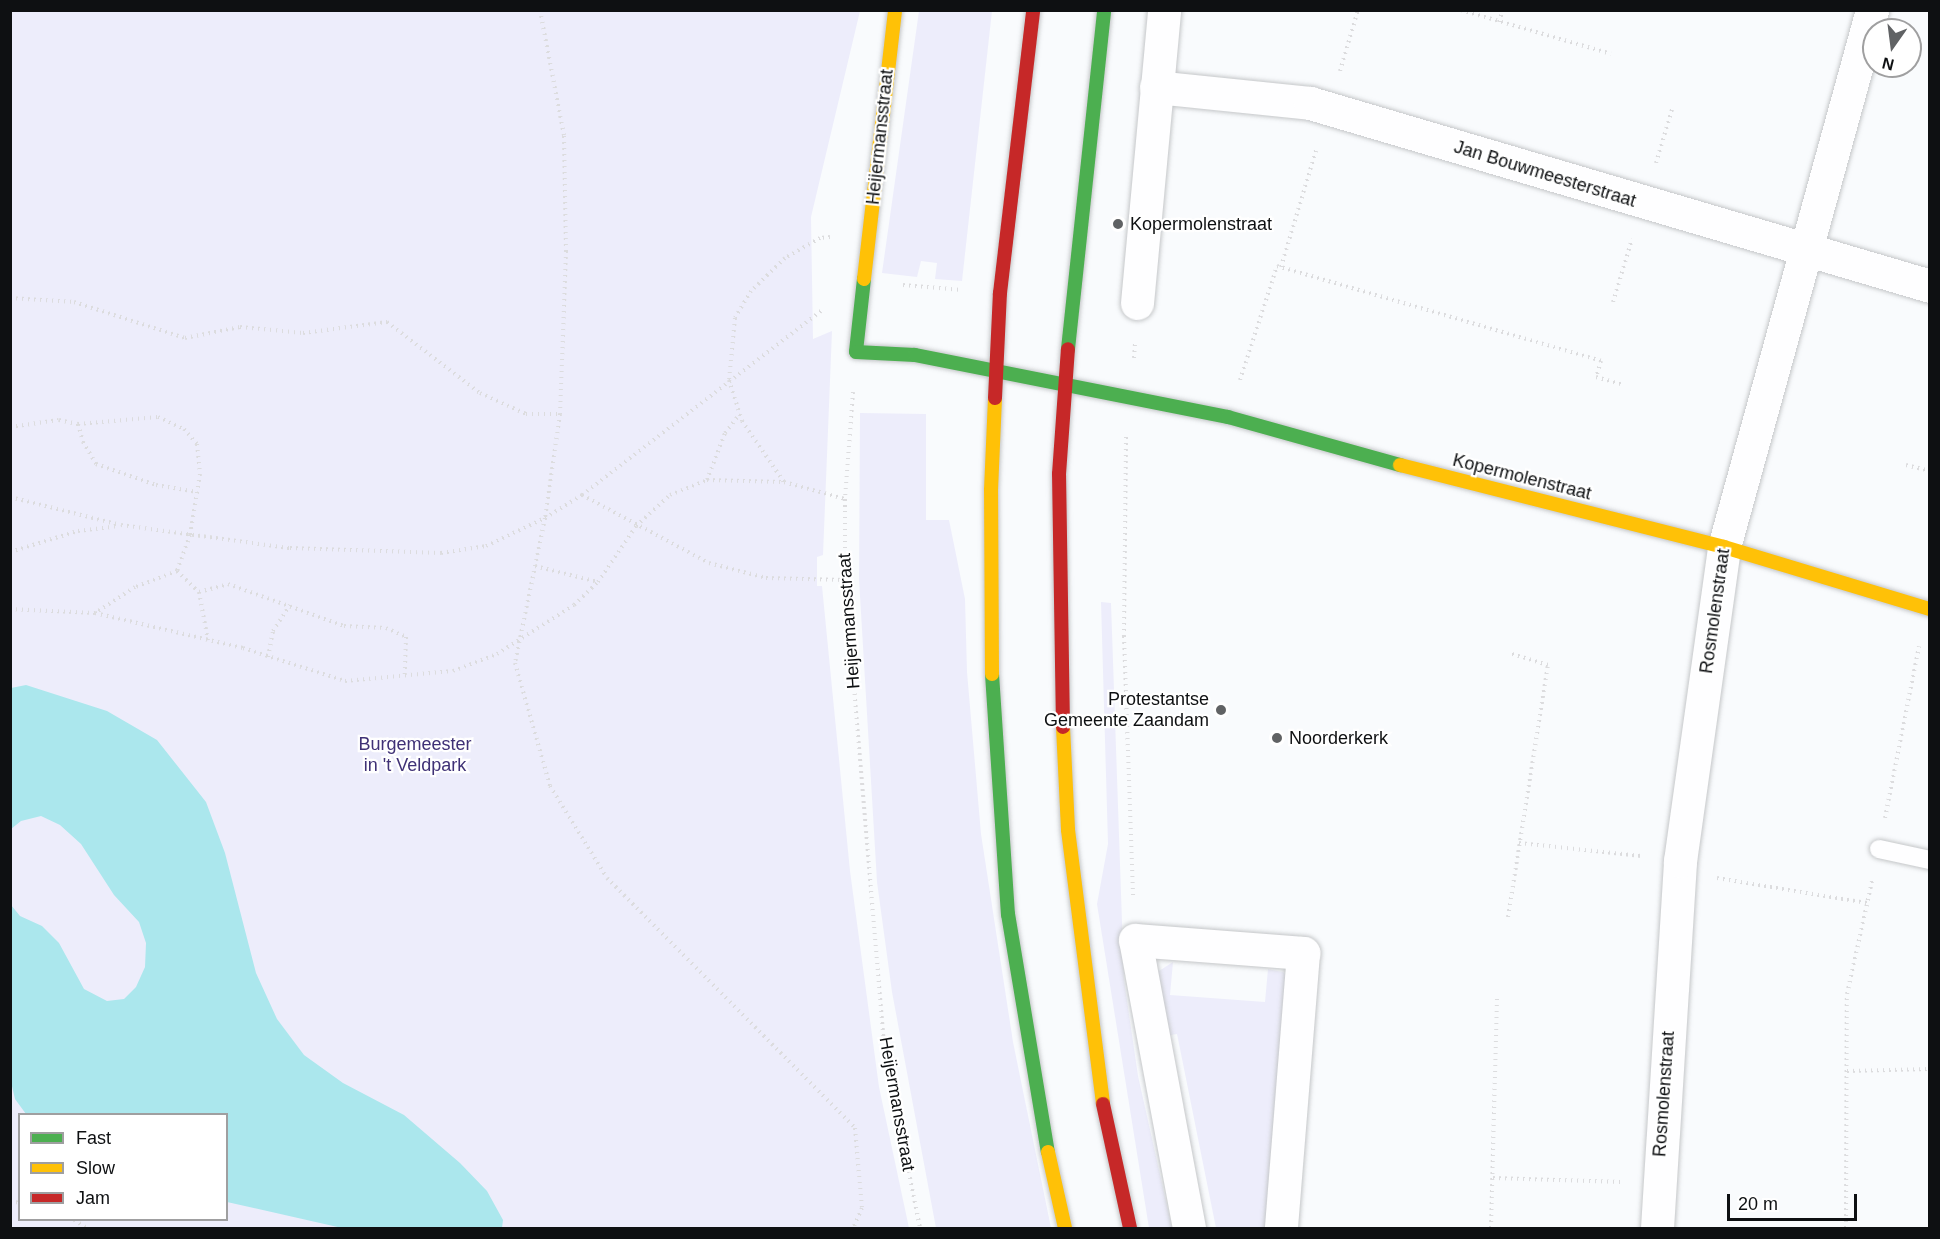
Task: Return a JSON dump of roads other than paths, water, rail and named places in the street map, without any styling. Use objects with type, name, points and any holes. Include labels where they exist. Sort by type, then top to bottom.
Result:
[{"type":"main road","name":"Heijermansstraat","points":[[856,352],[896,10]]},
{"type":"main road","points":[[1033,10],[1003,260],[996,371],[990,643],[1007,903],[1045,1136],[1065,1228]]},
{"type":"main road","points":[[1104,10],[1064,384],[1059,474],[1059,657],[1068,830],[1104,1110],[1130,1228]]},
{"type":"main road","name":"Kopermolenstraat","points":[[856,352],[915,355],[1228,417],[1332,448],[1724,547],[1928,608]]},
{"type":"street","points":[[1137,303],[1164,10]]},
{"type":"street","name":"Rosmolenstraat","points":[[1657,1228],[1679,866],[1724,547],[1872,10]]},
{"type":"street","name":"Jan Bouwmeesterstraat","points":[[1156,87],[1310,103],[1929,286]]},
{"type":"street","points":[[1189,1228],[1135,940],[1303,953],[1281,1228]]},
{"type":"lane","points":[[1879,849],[1929,860]]},
{"type":"water","points":[[26,685],[107,711],[157,740],[206,802],[225,853],[256,973],[277,1019],[304,1055],[343,1083],[404,1115],[460,1163],[487,1191],[503,1220],[502,1228],[342,1228],[228,1202],[228,1113],[25,1113],[15,1099],[11,1082],[11,905],[20,916],[42,926],[59,943],[84,989],[107,1001],[124,999],[136,987],[145,967],[146,943],[139,922],[114,895],[81,844],[60,825],[41,816],[21,821],[11,829],[11,688]]},
{"type":"place","name":"Kopermolenstraat","points":[[1118,224]]},
{"type":"place","name":"Protestantse Gemeente Zaandam","points":[[1221,710]]},
{"type":"place","name":"Noorderkerk","points":[[1277,738]]},
{"type":"park label","name":"Burgemeester in 't Veldpark","points":[[415,756]]}]
